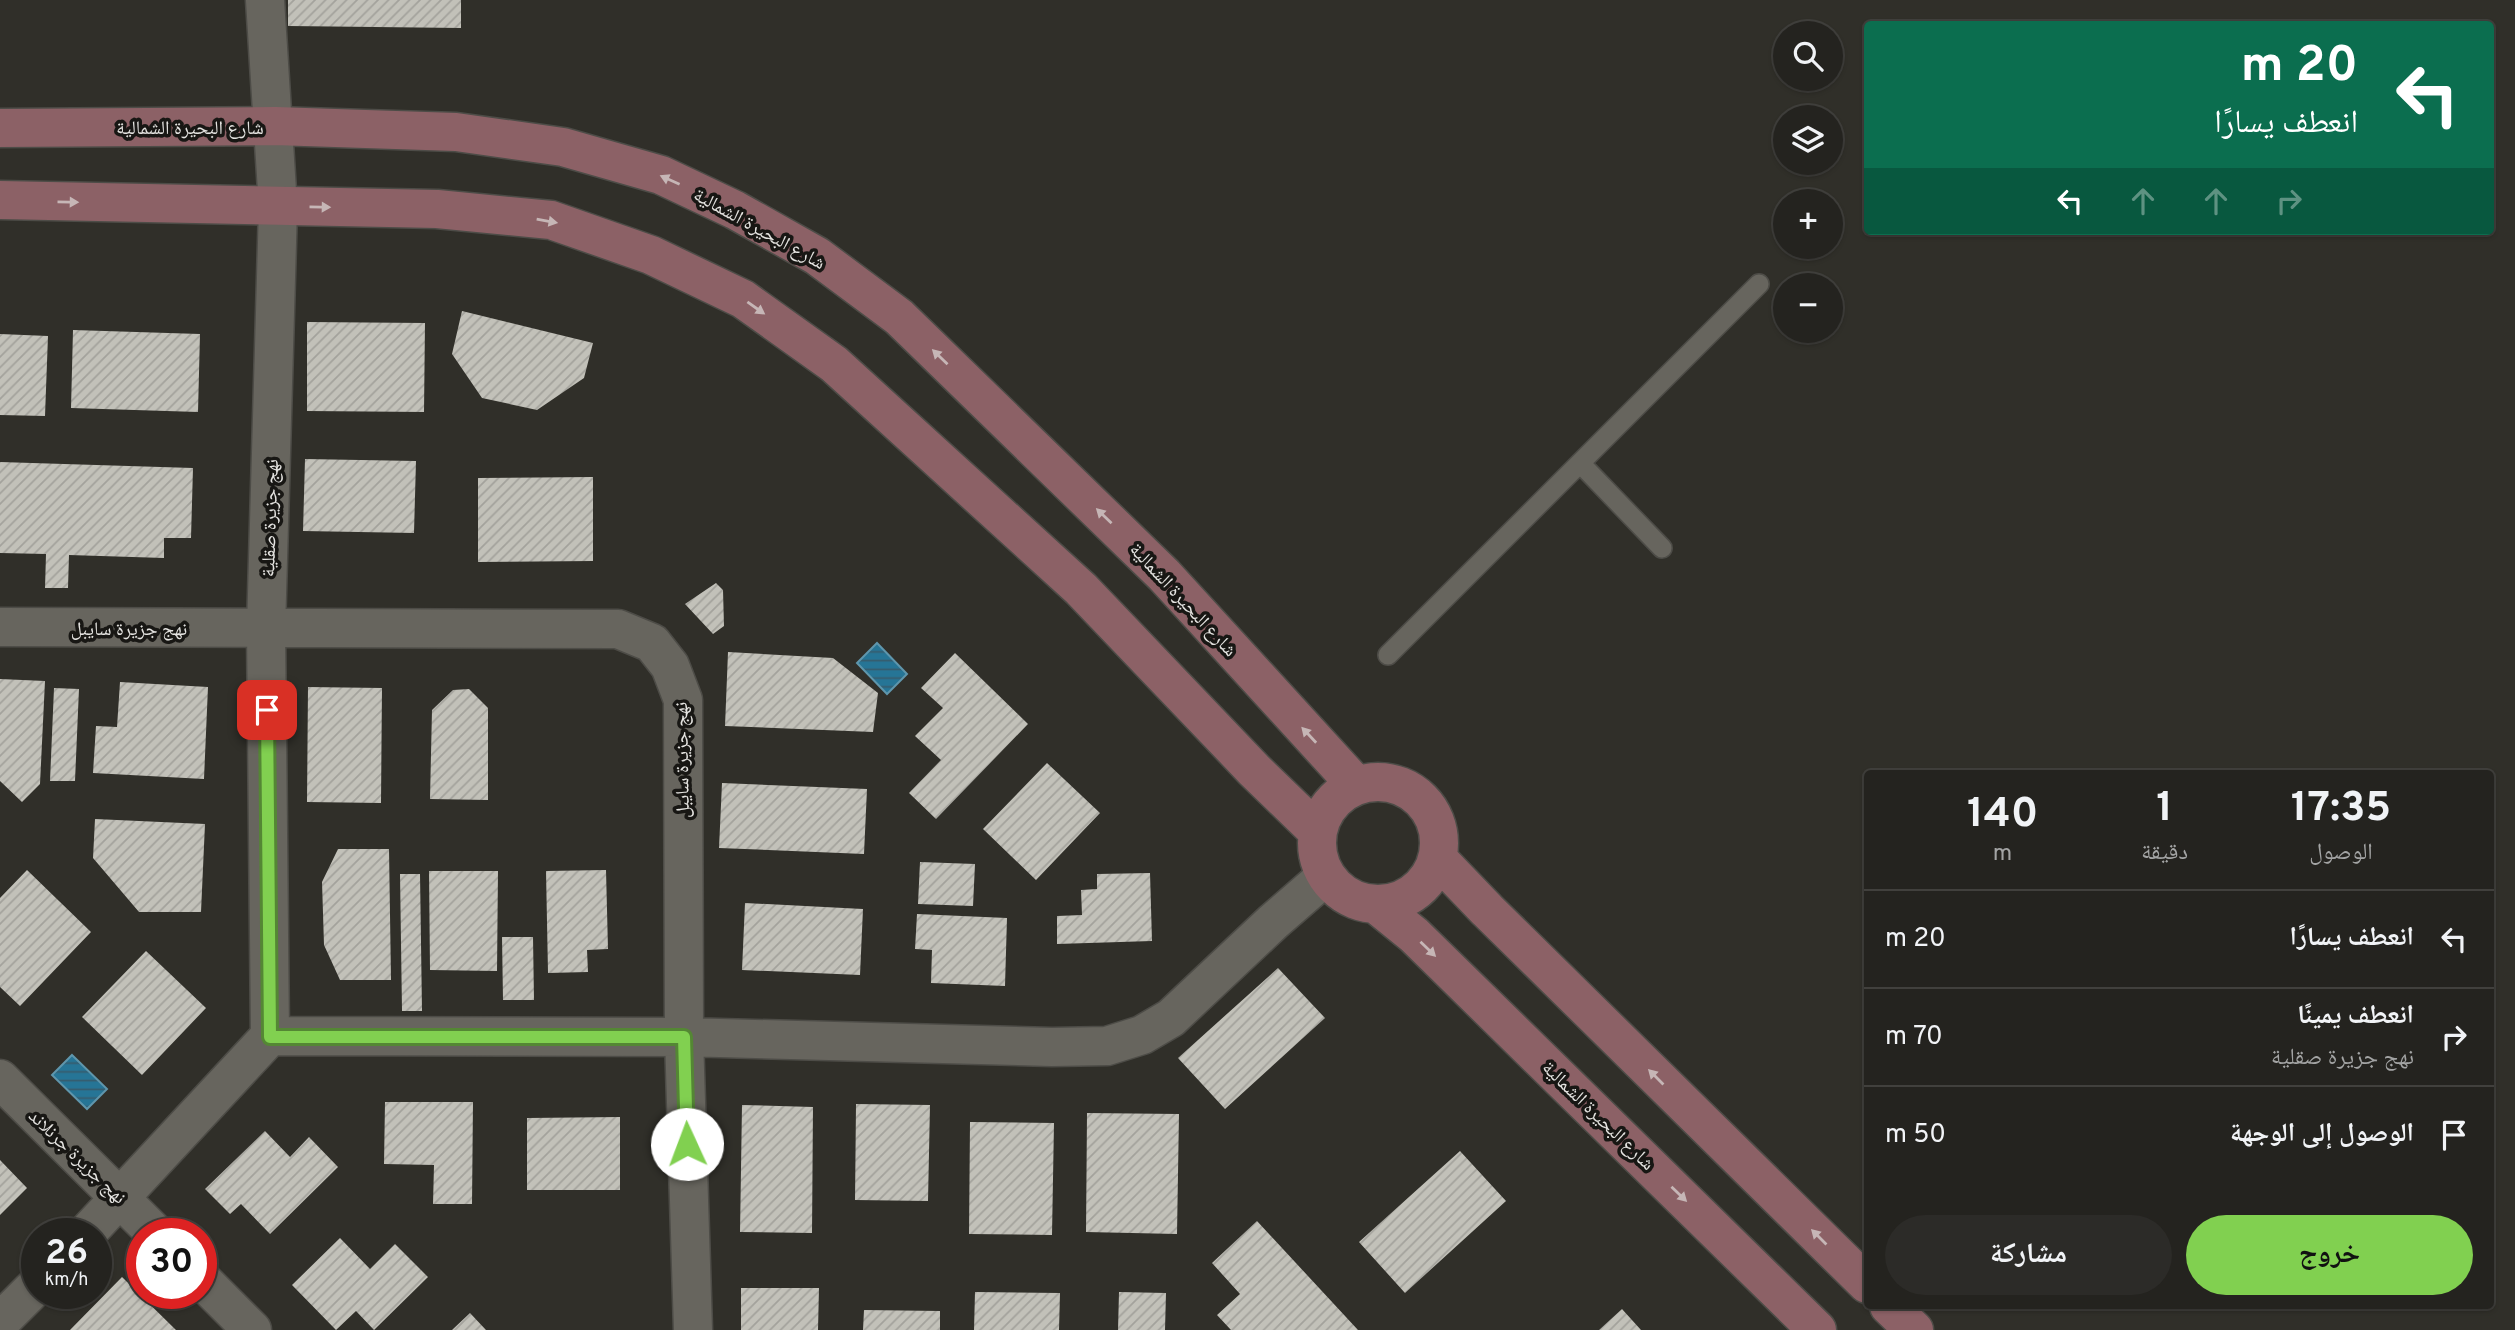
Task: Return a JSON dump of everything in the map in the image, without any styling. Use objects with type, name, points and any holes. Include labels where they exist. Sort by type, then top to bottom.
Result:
[{"type":"main road","name":"شارع البحيرة الشمالية","points":[[0,128],[275,127],[456,132],[563,147],[661,175],[735,210],[817,256],[899,317],[1164,575],[1356,785]]},
{"type":"main road","points":[[0,200],[437,209],[551,220],[651,255],[743,299],[834,364],[1072,580],[1254,770],[1317,831]]},
{"type":"main road","points":[[1388,782],[1405,788],[1419,797],[1430,810],[1437,825],[1438,859],[1429,877],[1415,892],[1397,902],[1377,905],[1357,901],[1339,891],[1326,876],[1319,862],[1317,831],[1322,816],[1342,793],[1356,785],[1388,782]]},
{"type":"main road","points":[[1438,859],[1864,1281]]},
{"type":"main road","name":"شارع البحيرة الشمالية","points":[[1377,905],[1433,954],[1817,1330]]},
{"type":"main road","points":[[1892,1309],[1914,1330]]},
{"type":"street","name":"نهج جزيرة صقلية","points":[[265,0],[278,207],[266,629],[270,1037]]},
{"type":"street","name":"نهج جزيرة سايبل","points":[[0,626],[618,629],[652,643],[670,666],[682,699],[684,1037],[693,1330]]},
{"type":"street","points":[[102,1218],[270,1037],[684,1037],[1052,1047],[1107,1046],[1142,1035],[1171,1018],[1326,876]]},
{"type":"street","name":"نهج جزيرة جرنلاند","points":[[0,1079],[140,1218]]},
{"type":"street","points":[[217,1295],[251,1330]]},
{"type":"street","points":[[0,1322],[21,1300]]},
{"type":"lane","points":[[1388,655],[1759,284]]},
{"type":"lane","points":[[1580,463],[1662,548]]},
{"type":"water","points":[[877,643],[907,674],[887,694],[857,663]]},
{"type":"water","points":[[72,1055],[107,1089],[87,1109],[52,1075]]},
{"type":"building","points":[[288,0],[461,0],[461,28],[288,26]]},
{"type":"building","points":[[462,311],[593,343],[584,378],[537,410],[482,398],[452,354]]},
{"type":"building","points":[[307,322],[425,323],[424,412],[307,411]]},
{"type":"building","points":[[73,330],[200,334],[198,412],[71,408]]},
{"type":"building","points":[[0,334],[48,336],[45,416],[0,415]]},
{"type":"building","points":[[305,459],[416,461],[414,533],[303,531]]},
{"type":"building","points":[[0,462],[193,468],[191,538],[164,538],[164,558],[69,555],[68,588],[45,588],[46,554],[0,553]]},
{"type":"building","points":[[593,477],[593,561],[478,562],[478,478]]},
{"type":"building","points":[[716,583],[723,590],[724,626],[713,634],[685,604]]},
{"type":"building","points":[[728,652],[833,658],[878,693],[873,732],[725,726]]},
{"type":"building","points":[[955,653],[1028,724],[936,819],[909,793],[941,760],[915,736],[943,708],[921,688]]},
{"type":"building","points":[[0,679],[45,681],[40,784],[22,802],[0,781]]},
{"type":"building","points":[[120,682],[208,687],[204,779],[93,773],[96,726],[117,727]]},
{"type":"building","points":[[308,687],[382,688],[381,803],[307,802]]},
{"type":"building","points":[[54,688],[79,689],[75,781],[50,781]]},
{"type":"building","points":[[469,689],[488,708],[488,800],[430,799],[432,710],[453,690]]},
{"type":"building","points":[[1047,763],[1100,813],[1036,880],[983,829]]},
{"type":"building","points":[[722,783],[867,789],[864,854],[719,848]]},
{"type":"building","points":[[95,819],[205,824],[201,912],[139,912],[93,858]]},
{"type":"building","points":[[338,849],[389,849],[391,980],[340,980],[324,945],[322,882]]},
{"type":"building","points":[[920,862],[975,864],[973,906],[918,904]]},
{"type":"building","points":[[27,870],[91,932],[20,1006],[0,987],[0,898]]},
{"type":"building","points":[[606,870],[608,949],[587,950],[588,972],[548,973],[546,871]]},
{"type":"building","points":[[429,871],[498,871],[497,971],[430,970]]},
{"type":"building","points":[[1150,873],[1152,941],[1057,944],[1057,916],[1082,915],[1081,890],[1097,889],[1097,874]]},
{"type":"building","points":[[400,874],[420,874],[422,1011],[402,1011]]},
{"type":"building","points":[[745,903],[863,909],[860,975],[742,970]]},
{"type":"building","points":[[917,914],[1007,918],[1005,986],[931,983],[932,950],[915,949]]},
{"type":"building","points":[[502,937],[533,937],[534,1000],[503,1000]]},
{"type":"building","points":[[146,951],[206,1008],[142,1075],[82,1017]]},
{"type":"building","points":[[1278,968],[1325,1018],[1225,1109],[1178,1058]]},
{"type":"building","points":[[385,1102],[473,1102],[472,1204],[433,1204],[434,1165],[384,1164]]},
{"type":"building","points":[[856,1104],[930,1105],[928,1201],[855,1200]]},
{"type":"building","points":[[742,1105],[813,1107],[812,1233],[740,1232]]},
{"type":"building","points":[[1087,1113],[1179,1114],[1177,1234],[1086,1232]]},
{"type":"building","points":[[620,1117],[620,1190],[527,1190],[527,1118]]},
{"type":"building","points":[[970,1122],[1054,1123],[1052,1235],[969,1234]]},
{"type":"building","points":[[265,1131],[290,1157],[309,1137],[338,1167],[270,1234],[241,1204],[230,1214],[205,1189]]},
{"type":"building","points":[[1460,1151],[1506,1201],[1405,1293],[1359,1242]]},
{"type":"building","points":[[0,1160],[27,1188],[0,1215]]},
{"type":"building","points":[[1257,1221],[1358,1330],[1231,1330],[1217,1315],[1240,1294],[1212,1263]]},
{"type":"building","points":[[340,1238],[370,1269],[395,1244],[428,1277],[374,1330],[356,1311],[336,1330],[292,1285]]},
{"type":"building","points":[[122,1277],[126,1281],[126,1309],[155,1309],[176,1330],[70,1330],[91,1309],[112,1309],[112,1287]]},
{"type":"building","points":[[741,1288],[819,1288],[818,1330],[741,1330]]},
{"type":"building","points":[[975,1292],[1060,1293],[1059,1330],[974,1330]]},
{"type":"building","points":[[1119,1292],[1166,1293],[1165,1330],[1118,1330]]},
{"type":"building","points":[[1622,1309],[1641,1330],[1599,1330]]},
{"type":"building","points":[[864,1310],[940,1311],[940,1330],[863,1330]]},
{"type":"building","points":[[470,1313],[486,1330],[452,1330]]},
{"type":"route","points":[[267,710],[270,1037],[684,1037],[687,1144]]}]
